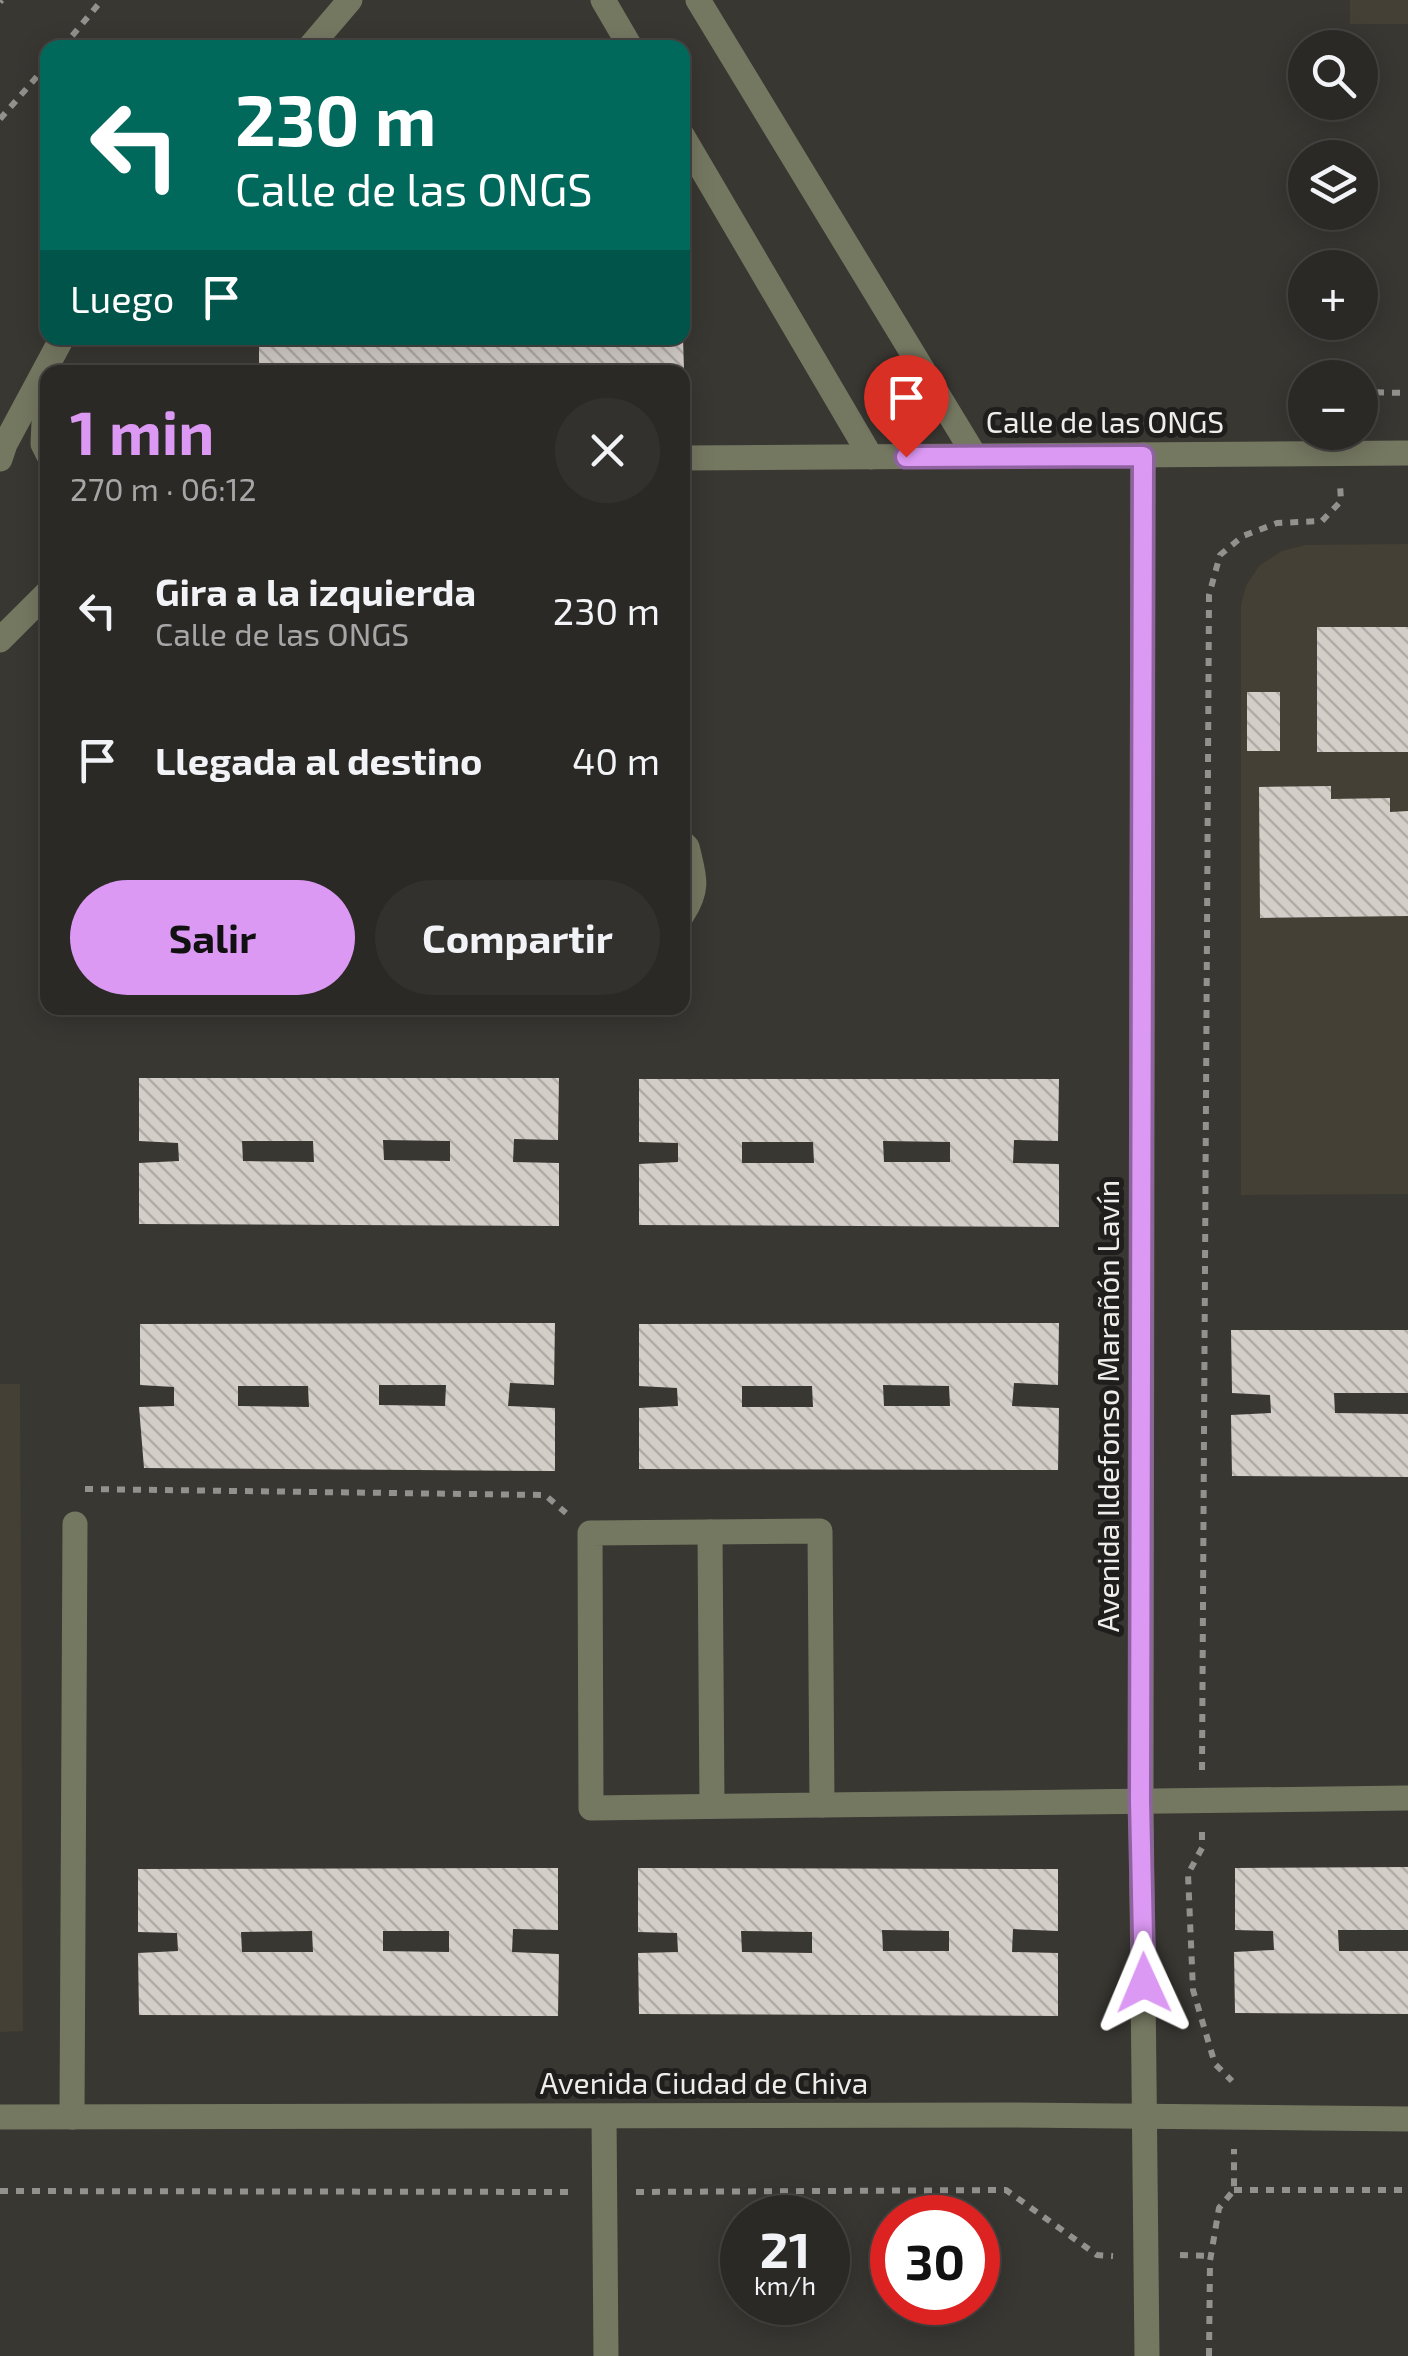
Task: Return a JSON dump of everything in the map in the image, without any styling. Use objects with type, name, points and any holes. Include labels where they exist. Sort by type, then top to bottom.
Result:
[{"type":"street","points":[[316,40],[350,0]]},
{"type":"street","points":[[603,0],[626,40]]},
{"type":"street","points":[[698,0],[975,456]]},
{"type":"street","points":[[690,149],[871,457]]},
{"type":"street","points":[[0,459],[40,380]]},
{"type":"street","name":"Calle de las ONGS","points":[[690,458],[1408,453]]},
{"type":"street","name":"Avenida Ildefonso Marañón Lavín","points":[[1143,456],[1140,1801],[1147,2356]]},
{"type":"street","points":[[0,640],[40,600]]},
{"type":"street","points":[[690,861],[696,883],[690,903]]},
{"type":"street","points":[[72,2118],[74,1524]]},
{"type":"street","points":[[822,1805],[820,1531],[590,1534],[592,1808],[1408,1798]]},
{"type":"street","points":[[710,1532],[712,1806]]},
{"type":"street","name":"Avenida Ciudad de Chiva","points":[[0,2118],[1408,2118]]},
{"type":"street","points":[[604,2118],[606,2356]]},
{"type":"path","points":[[69,40],[102,0]]},
{"type":"path","points":[[0,119],[40,73]]},
{"type":"path","points":[[1378,392],[1408,393]]},
{"type":"path","points":[[1202,1782],[1209,595],[1220,556],[1243,536],[1277,523],[1322,521],[1341,502],[1340,490]]},
{"type":"path","points":[[74,1524],[79,1488],[545,1495],[590,1534]]},
{"type":"path","points":[[1202,1831],[1202,1848],[1188,1874],[1193,1990],[1215,2064],[1232,2081]]},
{"type":"path","points":[[1210,2356],[1211,2256],[1218,2208],[1234,2190],[1234,2156]]},
{"type":"path","points":[[624,2192],[1006,2190],[1098,2255]]},
{"type":"path","points":[[1234,2190],[1408,2190]]},
{"type":"path","points":[[0,2191],[582,2192]]},
{"type":"path","points":[[1188,2255],[1211,2256]]},
{"type":"shaded area","points":[[1350,0],[1408,0],[1408,24],[1350,24]]},
{"type":"shaded area","points":[[1408,544],[1408,1194],[1241,1195],[1241,605],[1246,586],[1259,566],[1282,551],[1306,545]]},
{"type":"shaded area","points":[[0,1384],[20,1384],[23,2031],[0,2032]]},
{"type":"building","points":[[259,345],[683,345],[684,365],[259,365]]},
{"type":"building","points":[[1317,627],[1408,627],[1408,752],[1317,752]]},
{"type":"building","points":[[1247,692],[1280,692],[1280,751],[1247,751]]},
{"type":"building","points":[[1331,786],[1331,799],[1390,798],[1390,812],[1408,811],[1408,916],[1260,918],[1259,787]]},
{"type":"building","points":[[139,1078],[559,1078],[558,1140],[514,1139],[513,1162],[559,1163],[559,1226],[139,1224],[139,1163],[179,1161],[178,1143],[139,1141]],"holes":[[[383,1140],[450,1141],[450,1161],[384,1160]],[[242,1141],[313,1141],[314,1162],[243,1161]]]},
{"type":"building","points":[[639,1079],[1059,1079],[1058,1141],[1014,1140],[1013,1163],[1059,1164],[1059,1227],[639,1225],[639,1164],[678,1162],[678,1143],[639,1142]],"holes":[[[883,1141],[950,1142],[950,1162],[884,1162]],[[742,1142],[813,1142],[814,1163],[742,1163]]]},
{"type":"building","points":[[555,1323],[554,1385],[510,1383],[508,1406],[555,1408],[555,1471],[144,1468],[139,1407],[174,1406],[174,1387],[140,1385],[140,1324]],"holes":[[[379,1385],[446,1385],[445,1406],[379,1405]],[[238,1386],[308,1386],[309,1407],[238,1406]]]},
{"type":"building","points":[[1059,1323],[1058,1385],[1014,1383],[1012,1406],[1059,1408],[1058,1470],[639,1469],[639,1408],[678,1406],[677,1388],[639,1386],[639,1324]],"holes":[[[883,1385],[949,1386],[950,1406],[884,1406]],[[742,1386],[812,1386],[813,1407],[742,1407]]]},
{"type":"building","points":[[1231,1330],[1408,1330],[1408,1393],[1334,1393],[1335,1413],[1408,1414],[1408,1477],[1232,1476],[1231,1415],[1271,1413],[1270,1395],[1232,1393]]},
{"type":"building","points":[[1408,1867],[1408,1930],[1338,1930],[1339,1951],[1408,1951],[1408,2014],[1235,2013],[1234,1952],[1274,1950],[1273,1931],[1235,1930],[1235,1868]]},
{"type":"building","points":[[558,1868],[558,1930],[513,1929],[512,1952],[559,1954],[558,2016],[139,2015],[138,1953],[178,1951],[177,1933],[138,1932],[138,1869]],"holes":[[[312,1931],[313,1952],[242,1952],[241,1932]],[[383,1931],[449,1931],[449,1952],[383,1951]]]},
{"type":"building","points":[[638,1868],[1058,1869],[1058,1931],[1013,1929],[1012,1952],[1058,1953],[1058,2016],[639,2014],[638,1953],[678,1952],[677,1933],[638,1932]],"holes":[[[882,1930],[949,1931],[949,1951],[883,1951]],[[741,1931],[812,1932],[812,1953],[742,1952]]]},
{"type":"route","points":[[906,457],[1143,456],[1140,1801],[1144,1983]]}]
